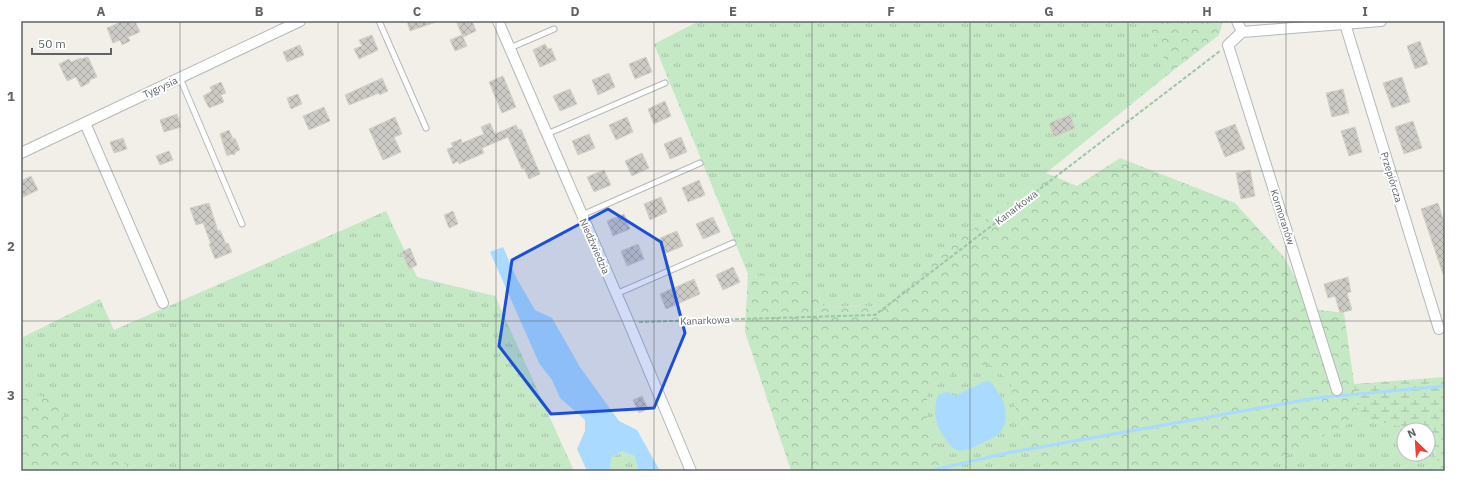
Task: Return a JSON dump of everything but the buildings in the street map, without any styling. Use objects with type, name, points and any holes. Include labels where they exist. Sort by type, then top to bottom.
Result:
[{"type":"street","name":"Tygrysia","points":[[21,153],[300,21]]},
{"type":"street","name":"Niedźwiedzia","points":[[498,21],[629,323],[691,471]]},
{"type":"street","points":[[1237,21],[1242,32]]},
{"type":"street","points":[[1228,45],[1242,32],[1381,21]]},
{"type":"street","name":"Przepiórcza","points":[[1345,24],[1439,329]]},
{"type":"street","name":"Kormoranów","points":[[1228,45],[1337,390]]},
{"type":"street","points":[[85,123],[163,303]]},
{"type":"lane","points":[[378,21],[426,128]]},
{"type":"lane","points":[[510,48],[554,29]]},
{"type":"lane","points":[[180,78],[242,224]]},
{"type":"lane","points":[[547,134],[665,83]]},
{"type":"lane","points":[[582,215],[700,163]]},
{"type":"lane","points":[[616,294],[732,243]]},
{"type":"path","name":"Kanarkowa","points":[[629,323],[875,315],[1228,45]]},
{"type":"highlighted area","points":[[608,209],[661,242],[685,333],[654,408],[551,414],[499,346],[512,260]]},
{"type":"green space","points":[[699,21],[1147,21],[1170,73],[1046,173],[873,306],[824,307],[814,285],[748,274],[654,44]]},
{"type":"green space","points":[[1147,21],[1223,21],[1219,35],[1170,73]]},
{"type":"green space","points":[[1120,158],[1235,203],[1284,257],[1312,309],[1344,313],[1359,418],[1261,468],[1219,471],[1074,471],[1040,462],[1022,438],[1010,382],[989,364],[960,367],[927,394],[927,423],[943,459],[957,471],[791,471],[745,332],[748,274],[814,285],[824,307],[873,306],[1046,173],[1077,186]]},
{"type":"green space","points":[[386,211],[417,277],[495,296],[574,471],[21,471],[21,338],[100,299],[114,330]]},
{"type":"green space","points":[[968,331],[1098,471],[931,471],[895,393]]},
{"type":"green space","points":[[1445,377],[1445,471],[1440,471],[1436,457],[1436,422],[1396,422],[1396,425],[1359,418],[1354,384]]},
{"type":"green space","points":[[34,394],[60,402],[73,460],[106,458],[127,465],[128,471],[21,471],[21,395]]},
{"type":"green space","points":[[1359,418],[1396,425],[1396,462],[1436,462],[1436,458],[1440,471],[1219,471],[1261,468]]},
{"type":"green space","points":[[622,451],[634,456],[638,467],[635,471],[610,470],[611,458]]},
{"type":"water","points":[[503,247],[517,279],[535,310],[552,318],[580,367],[619,421],[637,430],[660,471],[635,471],[638,467],[634,456],[622,451],[611,458],[610,471],[587,471],[577,449],[585,431],[585,420],[560,398],[552,380],[539,363],[490,252]]},
{"type":"water","points":[[989,381],[1004,403],[1006,415],[1003,428],[996,436],[967,450],[955,449],[944,438],[937,421],[935,408],[938,395],[947,392],[955,396]]},
{"type":"waterway","points":[[929,471],[1007,453],[1316,398],[1445,386]]}]
